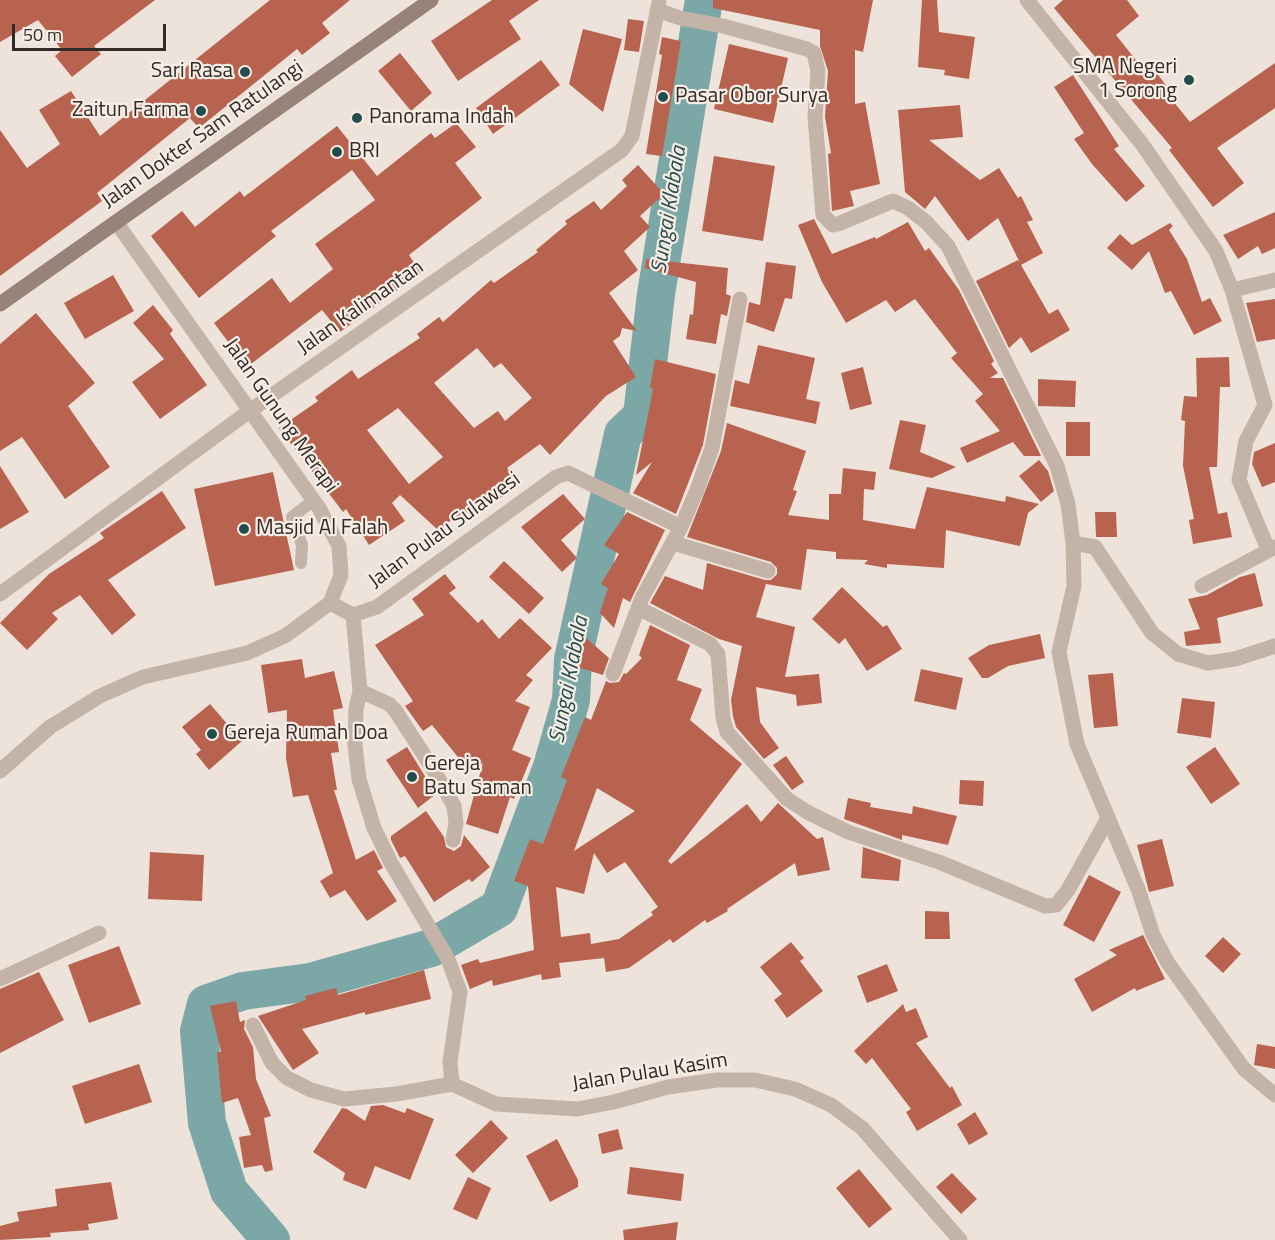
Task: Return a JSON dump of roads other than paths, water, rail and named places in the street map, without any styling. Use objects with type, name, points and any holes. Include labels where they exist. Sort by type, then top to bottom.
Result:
[{"type":"street","name":"Jalan Dokter Sam Ratulangi","points":[[0,304],[431,0]]},
{"type":"street","points":[[1027,0],[1142,144],[1216,251],[1232,290],[1270,403],[1246,441],[1239,480],[1271,548],[1202,586]]},
{"type":"street","points":[[658,5],[680,18],[723,26],[807,49],[814,53],[818,71],[815,117],[819,196],[823,215],[833,225],[893,201],[908,208],[926,222],[948,246],[1057,466],[1068,504],[1073,543],[1074,586],[1059,652],[1077,744],[1168,963],[1244,1069],[1275,1095]]},
{"type":"street","name":"Jalan Kalimantan","points":[[0,594],[250,410],[622,150],[632,136],[658,5]]},
{"type":"street","name":"Jalan Gunung Merapi","points":[[116,222],[314,500],[339,546],[341,575],[330,603]]},
{"type":"street","points":[[1232,290],[1275,280]]},
{"type":"street","points":[[613,674],[638,608],[698,490],[712,448],[740,300]]},
{"type":"street","name":"Jalan Pulau Sulawesi","points":[[353,615],[377,608],[556,477],[568,472],[681,527]]},
{"type":"street","points":[[673,543],[768,571]]},
{"type":"street","points":[[1073,543],[1095,547],[1152,633],[1178,654],[1208,663],[1235,659],[1275,646]]},
{"type":"street","points":[[0,771],[50,728],[100,696],[143,677],[267,645],[301,626],[330,603],[353,615],[360,691],[356,709],[355,746],[359,778],[371,818],[391,862],[428,921],[448,959],[460,992],[450,1062],[452,1084],[396,1094],[344,1099],[311,1090],[287,1078],[272,1063],[254,1025]]},
{"type":"street","points":[[638,608],[710,644],[718,654],[723,718],[727,732],[788,799],[809,813],[848,832],[949,866],[1045,906],[1056,905],[1068,890],[1107,820]]},
{"type":"street","points":[[360,691],[395,710],[433,769],[454,806],[456,823],[453,840]]},
{"type":"street","points":[[0,979],[99,933]]},
{"type":"street","name":"Jalan Pulau Kasim","points":[[452,1084],[496,1104],[578,1109],[668,1087],[717,1080],[755,1080],[795,1089],[831,1105],[862,1128],[960,1240]]},
{"type":"lane","points":[[301,563],[302,545],[292,517],[314,500]]},
{"type":"waterway","name":"Sungai Klabala","points":[[271,1240],[229,1191],[207,1123],[199,1031],[206,1004],[243,991],[310,982],[431,948],[499,908],[552,767],[571,700],[573,659],[623,434],[642,416],[656,294],[704,0]]},
{"type":"place","name":"Sari Rasa","points":[[245,72]]},
{"type":"place","name":"SMA Negeri 1 Sorong","points":[[1189,80]]},
{"type":"place","name":"Pasar Obor Surya","points":[[663,97]]},
{"type":"place","name":"Zaitun Farma","points":[[201,111]]},
{"type":"place","name":"Panorama Indah","points":[[357,118]]},
{"type":"place","name":"BRI","points":[[337,152]]},
{"type":"place","name":"Masjid Al Falah","points":[[244,529]]},
{"type":"place","name":"Gereja Rumah Doa","points":[[212,734]]},
{"type":"place","name":"Gereja Batu Saman","points":[[412,777]]}]
